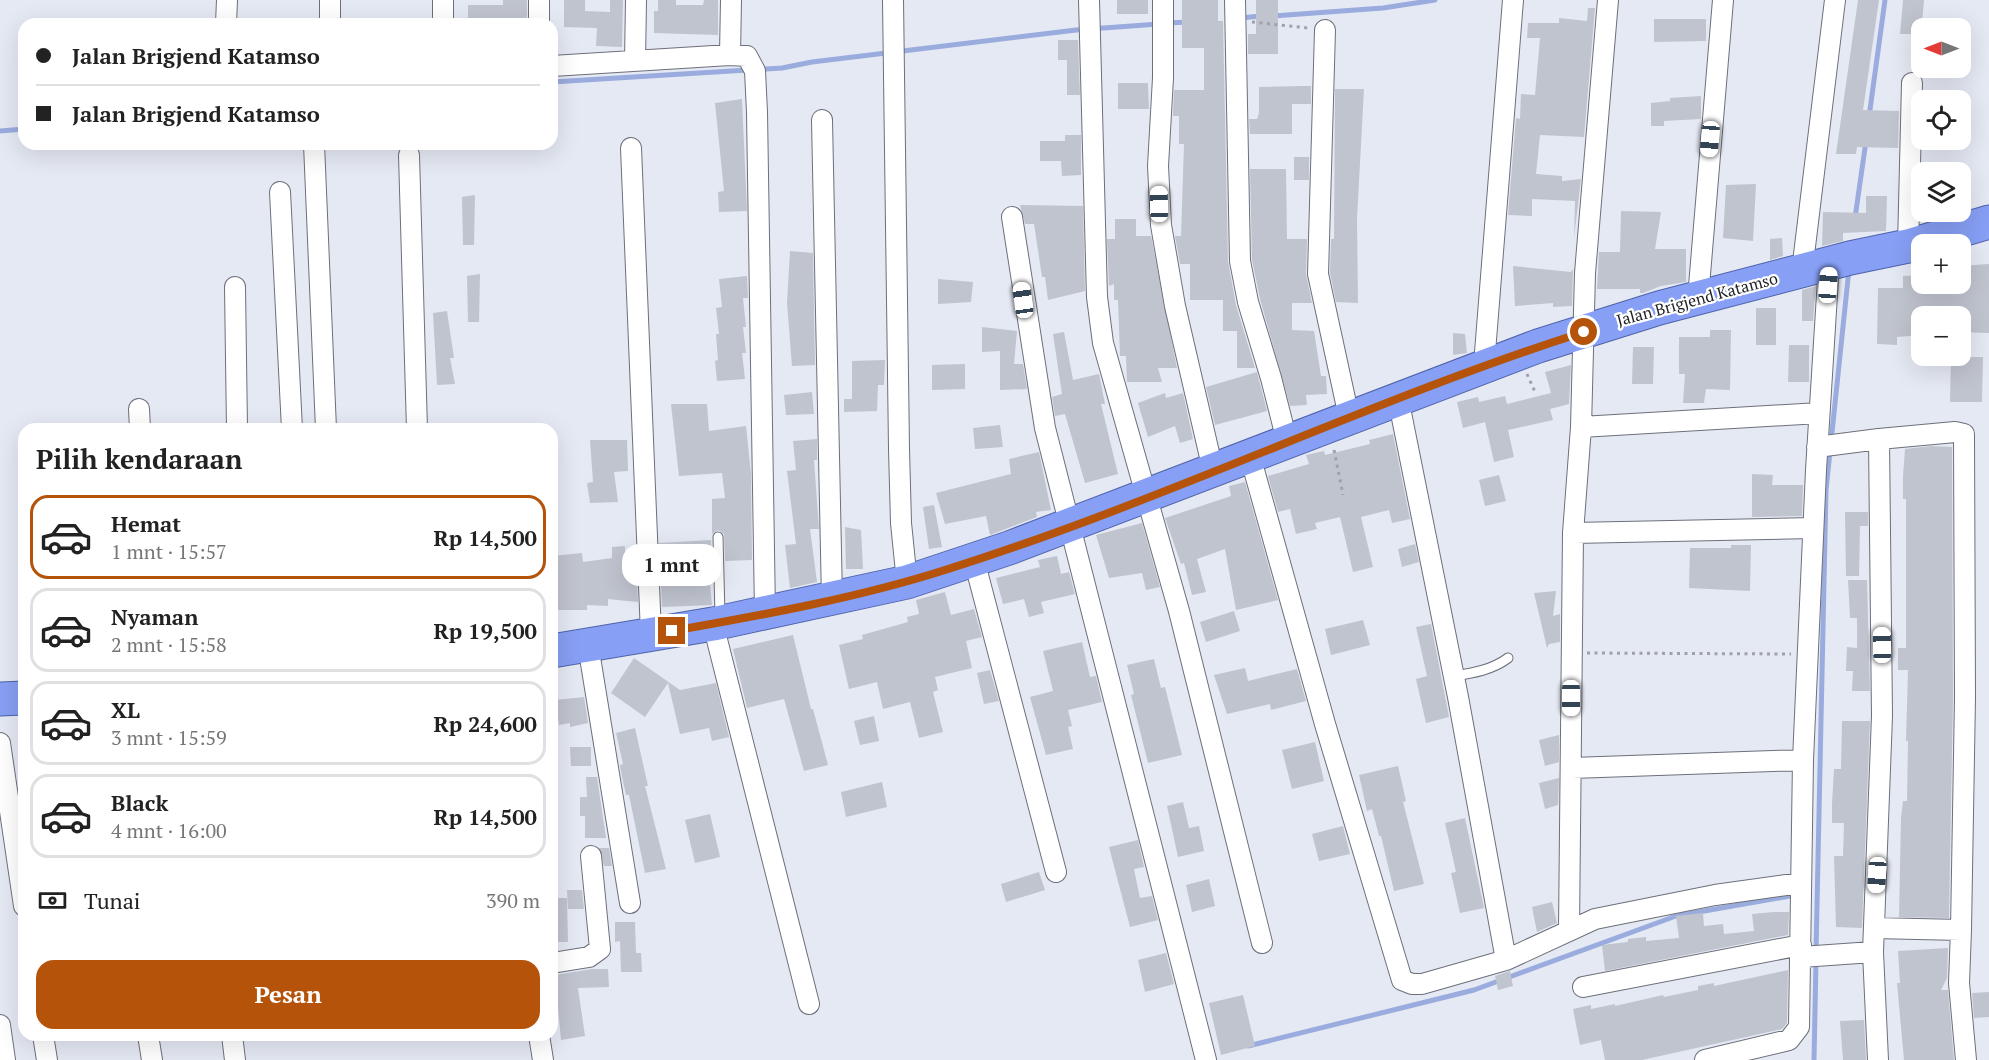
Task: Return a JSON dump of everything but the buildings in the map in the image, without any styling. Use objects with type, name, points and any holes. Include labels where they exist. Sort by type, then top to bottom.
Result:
[{"type":"highway","name":"Jalan Brigjend Katamso","points":[[558,650],[717,623],[907,582],[1070,526],[1484,365],[1698,298],[1908,246],[1989,222]]},
{"type":"highway","points":[[0,699],[18,698]]},
{"type":"street","points":[[226,0],[226,18]]},
{"type":"street","points":[[330,0],[330,18]]},
{"type":"street","points":[[443,0],[443,18]]},
{"type":"street","points":[[539,0],[539,18]]},
{"type":"street","points":[[635,61],[636,0]]},
{"type":"street","points":[[730,55],[731,0]]},
{"type":"street","points":[[893,0],[899,449],[901,523],[907,582]]},
{"type":"street","points":[[1089,0],[1099,314],[1110,376],[1179,611],[1262,943]]},
{"type":"street","points":[[1163,0],[1163,78],[1158,166],[1161,225],[1175,306],[1213,470]]},
{"type":"street","points":[[1235,0],[1240,261],[1248,302],[1287,441]]},
{"type":"street","points":[[1484,365],[1512,0]]},
{"type":"street","points":[[1569,930],[1573,533],[1581,427],[1585,273],[1608,0]]},
{"type":"street","points":[[1698,298],[1723,0]]},
{"type":"street","points":[[1705,1060],[1745,1056],[1789,1040],[1796,1033],[1801,951],[1803,760],[1819,413],[1816,267],[1834,0]]},
{"type":"street","points":[[1325,30],[1318,274],[1335,423]]},
{"type":"street","points":[[558,66],[730,55],[747,56],[755,71],[765,613]]},
{"type":"street","points":[[1908,246],[1912,83]]},
{"type":"street","points":[[822,120],[832,600]]},
{"type":"street","points":[[631,148],[651,634]]},
{"type":"street","points":[[314,150],[326,423]]},
{"type":"street","points":[[409,155],[417,423]]},
{"type":"street","points":[[280,192],[292,423]]},
{"type":"street","points":[[1011,217],[1043,418],[1206,1060]]},
{"type":"street","points":[[234,286],[237,423]]},
{"type":"street","points":[[1398,398],[1454,676],[1506,960]]},
{"type":"street","points":[[1581,427],[1819,413]]},
{"type":"street","points":[[1817,447],[1955,432],[1963,433],[1965,439],[1965,697],[1959,983],[1966,1060]]},
{"type":"street","points":[[1878,1060],[1873,952],[1879,840],[1882,688],[1879,439]]},
{"type":"street","points":[[1250,456],[1325,724],[1402,981],[1407,984],[1422,984],[1506,960],[1594,919],[1762,887],[1801,883]]},
{"type":"street","points":[[1573,533],[1813,528]]},
{"type":"street","points":[[974,560],[1056,872]]},
{"type":"street","points":[[717,623],[809,1004]]},
{"type":"street","points":[[588,645],[630,903]]},
{"type":"street","points":[[0,743],[18,865]]},
{"type":"street","points":[[1572,768],[1803,760]]},
{"type":"street","points":[[558,962],[589,957],[600,949],[591,856]]},
{"type":"street","points":[[1874,928],[1960,930]]},
{"type":"street","points":[[1583,987],[1801,951],[1873,952]]},
{"type":"street","points":[[0,1025],[5,1060]]},
{"type":"street","points":[[44,1041],[47,1060]]},
{"type":"street","points":[[149,1041],[152,1060]]},
{"type":"street","points":[[233,1041],[235,1060]]},
{"type":"street","points":[[541,1041],[543,1060]]},
{"type":"lane","points":[[717,623],[718,537]]},
{"type":"lane","points":[[1454,676],[1478,672],[1500,664],[1508,658]]},
{"type":"path","points":[[1235,20],[1325,30]]},
{"type":"path","points":[[1335,423],[1333,448],[1343,495]]},
{"type":"path","points":[[1571,653],[1808,654]]},
{"type":"waterway","points":[[1273,16],[1383,8],[1435,0]]},
{"type":"waterway","points":[[1869,117],[1885,0]]},
{"type":"waterway","points":[[1240,18],[1261,16]]},
{"type":"waterway","points":[[1168,23],[1189,22]]},
{"type":"waterway","points":[[558,82],[782,68],[812,62],[1076,30],[1159,24]]},
{"type":"waterway","points":[[0,131],[18,130]]},
{"type":"waterway","points":[[1855,218],[1866,141]]},
{"type":"waterway","points":[[1816,952],[1826,490],[1849,269]]},
{"type":"waterway","points":[[1248,1046],[1474,990],[1676,916],[1796,895]]},
{"type":"waterway","points":[[1814,1060],[1816,961]]},
{"type":"route","points":[[672,631],[832,600],[947,570],[1146,497],[1484,365],[1584,332]]}]
